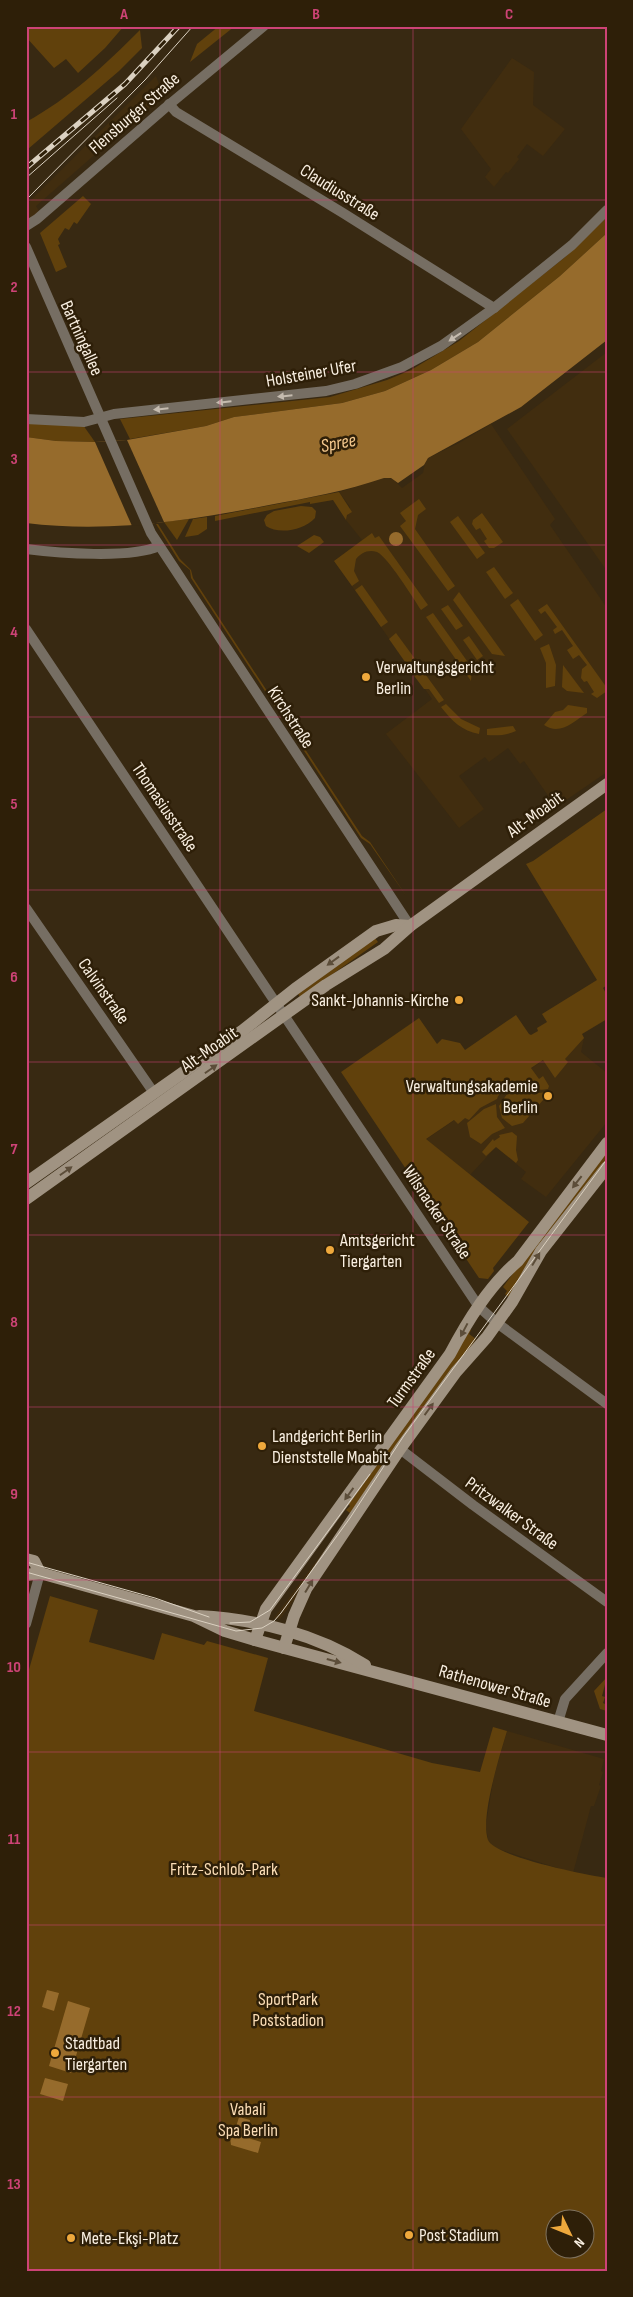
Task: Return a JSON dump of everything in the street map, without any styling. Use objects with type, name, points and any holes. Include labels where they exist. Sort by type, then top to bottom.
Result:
[{"type":"main road","name":"Alt-Moabit","points":[[26,1199],[326,985],[384,949],[410,926],[607,784]]},
{"type":"main road","name":"Alt-Moabit","points":[[26,1183],[242,1031],[277,1003],[376,931],[396,925],[410,926]]},
{"type":"main road","name":"Turmstraße","points":[[255,1640],[266,1609],[450,1354],[479,1306],[505,1272],[518,1260],[607,1143]]},
{"type":"main road","name":"Turmstraße","points":[[284,1648],[288,1632],[306,1589],[400,1449],[456,1372],[497,1323],[512,1302],[541,1251],[607,1167]]},
{"type":"main road","name":"Rathenower Straße","points":[[26,1559],[34,1561],[40,1573]]},
{"type":"main road","name":"Rathenower Straße","points":[[26,1575],[40,1573],[194,1616],[225,1631],[255,1640],[373,1670],[607,1735]]},
{"type":"main road","name":"Rathenower Straße","points":[[194,1616],[230,1618],[313,1638],[342,1650],[373,1670]]},
{"type":"street","name":"Flensburger Straße","points":[[26,226],[37,219],[169,104],[264,26]]},
{"type":"street","name":"Claudiusstraße","points":[[169,104],[176,112],[343,213],[494,308]]},
{"type":"street","name":"Holsteiner Ufer","points":[[26,419],[77,422],[114,414],[326,391],[355,384],[395,370],[427,354],[494,308],[572,245],[607,210]]},
{"type":"street","name":"Bartningallee","points":[[26,247],[148,524]]},
{"type":"street","name":"Kirchstraße","points":[[148,524],[159,546],[410,926]]},
{"type":"street","points":[[26,549],[75,553],[143,552],[159,546]]},
{"type":"street","name":"Thomasiusstraße","points":[[26,629],[277,1003]]},
{"type":"street","name":"Calvinstraße","points":[[26,908],[154,1093]]},
{"type":"street","name":"Wilsnacker Straße","points":[[277,1003],[479,1306],[497,1323],[607,1404]]},
{"type":"street","name":"Pritzwalker Straße","points":[[400,1449],[473,1505],[607,1602]]},
{"type":"street","points":[[26,1624],[40,1573]]},
{"type":"street","points":[[558,1722],[565,1698],[607,1653]]},
{"type":"shaded area","points":[[512,58],[534,72],[533,105],[565,129],[543,156],[527,144],[517,157],[519,159],[494,187],[485,177],[491,169],[461,129]]},
{"type":"shaded area","points":[[156,76],[163,95],[36,206],[39,211],[26,222],[26,205]]},
{"type":"shaded area","points":[[607,352],[607,571],[507,429]]},
{"type":"shaded area","points":[[491,424],[555,519],[550,525],[607,608],[607,772],[556,807],[524,761],[520,764],[508,748],[489,762],[485,757],[459,776],[484,809],[459,828],[386,734],[383,736],[432,699],[334,561],[362,540],[346,520],[350,507],[339,492],[387,477],[394,480],[402,488],[423,473],[428,458],[459,443]]},
{"type":"shaded area","name":"Verwaltungsakademie Berlin","points":[[582,1034],[584,1038],[581,1052],[607,1073],[607,1122],[546,1197],[521,1179],[526,1172],[496,1147],[470,1175],[425,1140]]},
{"type":"shaded area","points":[[327,1547],[324,1559],[286,1611],[280,1619],[274,1618]]},
{"type":"shaded area","points":[[507,1731],[604,1759],[599,1785],[601,1786],[594,1806],[591,1806],[573,1873],[495,1848],[488,1841],[486,1825],[494,1776]]},
{"type":"green space","points":[[26,26],[124,26],[105,48],[78,73],[66,59],[54,68],[26,37]]},
{"type":"green space","points":[[219,26],[235,26],[190,62],[197,44]]},
{"type":"green space","points":[[140,30],[142,48],[119,71],[28,149],[26,147],[26,122],[72,92],[114,56]]},
{"type":"green space","points":[[83,196],[91,204],[77,224],[74,222],[69,230],[65,228],[58,239],[60,244],[58,245],[67,267],[56,272],[40,233]]},
{"type":"green space","points":[[607,217],[607,233],[560,276],[478,342],[431,370],[385,391],[342,403],[234,417],[206,426],[130,439],[120,419],[330,397],[387,380],[411,370],[459,341],[564,258]]},
{"type":"green space","points":[[26,421],[83,425],[95,442],[56,441],[26,437]]},
{"type":"green space","points":[[339,492],[352,512],[347,515],[346,520],[333,500],[310,504],[310,502],[215,521],[215,516]]},
{"type":"green space","points":[[419,499],[426,509],[418,515],[415,529],[455,586],[448,591],[400,526],[406,521],[400,513]]},
{"type":"green space","points":[[301,506],[312,507],[316,511],[315,518],[305,526],[284,531],[271,529],[266,526],[264,520],[267,515],[274,511]]},
{"type":"green space","points":[[482,513],[503,542],[494,548],[489,548],[484,541],[487,539],[480,528],[476,530],[472,524],[473,520]]},
{"type":"green space","points":[[458,516],[485,553],[477,559],[450,522]]},
{"type":"green space","points":[[207,517],[207,529],[198,535],[185,537],[193,519]]},
{"type":"green space","points":[[189,519],[177,540],[164,522]]},
{"type":"green space","points":[[156,524],[158,524],[180,559],[191,570],[193,578],[362,836],[370,842],[407,897],[370,844],[361,838],[191,578],[190,570],[179,561]]},
{"type":"green space","points":[[372,533],[375,538],[379,536],[428,605],[421,610],[394,569],[377,552],[365,552],[356,559],[354,571],[359,581],[352,586],[334,561]]},
{"type":"green space","points":[[314,535],[320,537],[324,542],[309,553],[297,546]]},
{"type":"green space","points":[[494,567],[513,593],[505,599],[486,572]]},
{"type":"green space","points":[[362,585],[388,622],[381,627],[355,590]]},
{"type":"green space","points":[[459,592],[505,656],[492,654],[453,600]]},
{"type":"green space","points":[[518,599],[543,635],[535,641],[510,605]]},
{"type":"green space","points":[[547,604],[607,688],[607,691],[597,698],[591,694],[594,692],[587,681],[584,682],[581,678],[582,669],[587,665],[579,655],[573,659],[567,650],[573,646],[562,630],[555,634],[553,630],[557,627],[545,611],[541,614],[538,610]]},
{"type":"green space","points":[[448,605],[463,626],[456,630],[441,609]]},
{"type":"green space","points":[[433,613],[472,668],[471,681],[426,617]]},
{"type":"green space","points":[[396,633],[418,663],[410,669],[389,639]]},
{"type":"green space","points":[[469,636],[483,656],[477,660],[463,640]]},
{"type":"green space","points":[[549,644],[556,665],[555,686],[546,688],[546,663],[540,648]]},
{"type":"green space","points":[[563,665],[584,693],[567,691],[562,687]]},
{"type":"green space","points":[[420,667],[444,700],[439,703],[429,689],[424,689],[412,673]]},
{"type":"green space","points":[[446,704],[461,719],[480,728],[479,734],[462,728],[453,721],[441,707]]},
{"type":"green space","points":[[568,705],[587,708],[587,713],[571,724],[561,728],[550,728],[544,725],[555,712],[563,710]]},
{"type":"green space","points":[[513,726],[516,731],[502,735],[487,735],[487,729]]},
{"type":"green space","points":[[607,809],[607,985],[603,988],[607,995],[607,1019],[582,1034],[584,1038],[565,1059],[568,1062],[555,1078],[543,1060],[531,1068],[539,1079],[543,1076],[549,1086],[548,1089],[542,1090],[518,1085],[506,1091],[504,1090],[497,1099],[480,1108],[469,1120],[465,1118],[458,1124],[454,1120],[426,1139],[529,1222],[493,1268],[494,1271],[488,1279],[479,1278],[341,1072],[419,1018],[437,1044],[442,1039],[460,1043],[465,1050],[516,1015],[531,1035],[538,1031],[537,1028],[547,1022],[542,1014],[597,980],[526,864]]},
{"type":"green space","points":[[375,938],[378,942],[300,997],[298,994]]},
{"type":"green space","points":[[519,1087],[538,1093],[550,1092],[523,1123],[512,1126],[502,1118],[499,1106],[507,1094]]},
{"type":"green space","points":[[496,1104],[497,1117],[505,1128],[492,1134],[481,1144],[470,1137],[467,1123],[484,1109]]},
{"type":"green space","points":[[512,1132],[517,1136],[516,1150],[518,1160],[516,1163],[496,1147],[486,1156],[482,1152],[493,1139],[494,1141],[500,1137],[499,1135]]},
{"type":"green space","points":[[607,1147],[607,1163],[511,1299],[505,1294],[507,1291],[503,1287]]},
{"type":"green space","points":[[468,1327],[471,1330],[469,1334],[476,1339],[354,1516],[346,1510],[350,1506],[346,1502]]},
{"type":"green space","name":"SportPark Poststadion","points":[[50,1596],[98,1610],[89,1642],[154,1660],[162,1633],[204,1645],[207,1641],[268,1658],[254,1711],[432,1763],[480,1772],[493,1727],[507,1731],[489,1802],[486,1830],[488,1840],[494,1846],[523,1859],[607,1878],[607,2271],[26,2271],[26,1680]]},
{"type":"green space","points":[[607,1677],[602,1696],[605,1697],[603,1703],[607,1705],[607,1711],[600,1709],[594,1691]]},
{"type":"water","name":"Spree","points":[[607,233],[607,340],[521,407],[428,458],[424,465],[398,483],[391,478],[384,478],[298,500],[209,516],[148,524],[87,527],[26,523],[26,437],[56,441],[95,442],[127,440],[206,426],[234,417],[342,403],[385,391],[431,370],[478,342],[560,276]]},
{"type":"water","points":[[393,532],[399,532],[403,539],[399,546],[393,546],[389,542],[389,536]]},
{"type":"water","points":[[47,1990],[59,1993],[54,2011],[42,2007]]},
{"type":"water","points":[[68,2001],[90,2008],[71,2073],[49,2066]]},
{"type":"water","points":[[45,2078],[68,2084],[63,2101],[40,2094]]},
{"type":"water","points":[[239,2117],[250,2120],[249,2124],[245,2124],[242,2136],[261,2142],[258,2153],[231,2145],[230,2137],[233,2137]]},
{"type":"pier","points":[[127,440],[164,522],[132,526],[95,442]]},
{"type":"tram line","points":[[26,200],[145,80],[193,26]]},
{"type":"tram line","points":[[26,178],[117,98]]},
{"type":"tram line","points":[[26,1572],[236,1631],[262,1628],[274,1621],[350,1518],[403,1437],[607,1159]]},
{"type":"tram line","points":[[230,1623],[250,1622],[270,1610],[370,1474]]},
{"type":"tram line","points":[[26,1562],[155,1598],[209,1617]]},
{"type":"railway","points":[[26,168],[125,84],[179,26]]},
{"type":"place","name":"Verwaltungsgericht Berlin","points":[[366,677]]},
{"type":"place","name":"Sankt-Johannis-Kirche","points":[[459,1000]]},
{"type":"place","name":"Verwaltungsakademie Berlin","points":[[548,1096]]},
{"type":"place","name":"Amtsgericht Tiergarten","points":[[330,1250]]},
{"type":"place","name":"Landgericht Berlin Dienststelle Moabit","points":[[262,1446]]},
{"type":"place","name":"Stadtbad Tiergarten","points":[[55,2053]]},
{"type":"place","name":"Post Stadium","points":[[409,2235]]},
{"type":"place","name":"Mete-Ekşi-Platz","points":[[71,2238]]},
{"type":"park label","name":"Fritz-Schloß-Park","points":[[224,1869]]},
{"type":"park label","name":"Vabali Spa Berlin","points":[[248,2119]]}]
